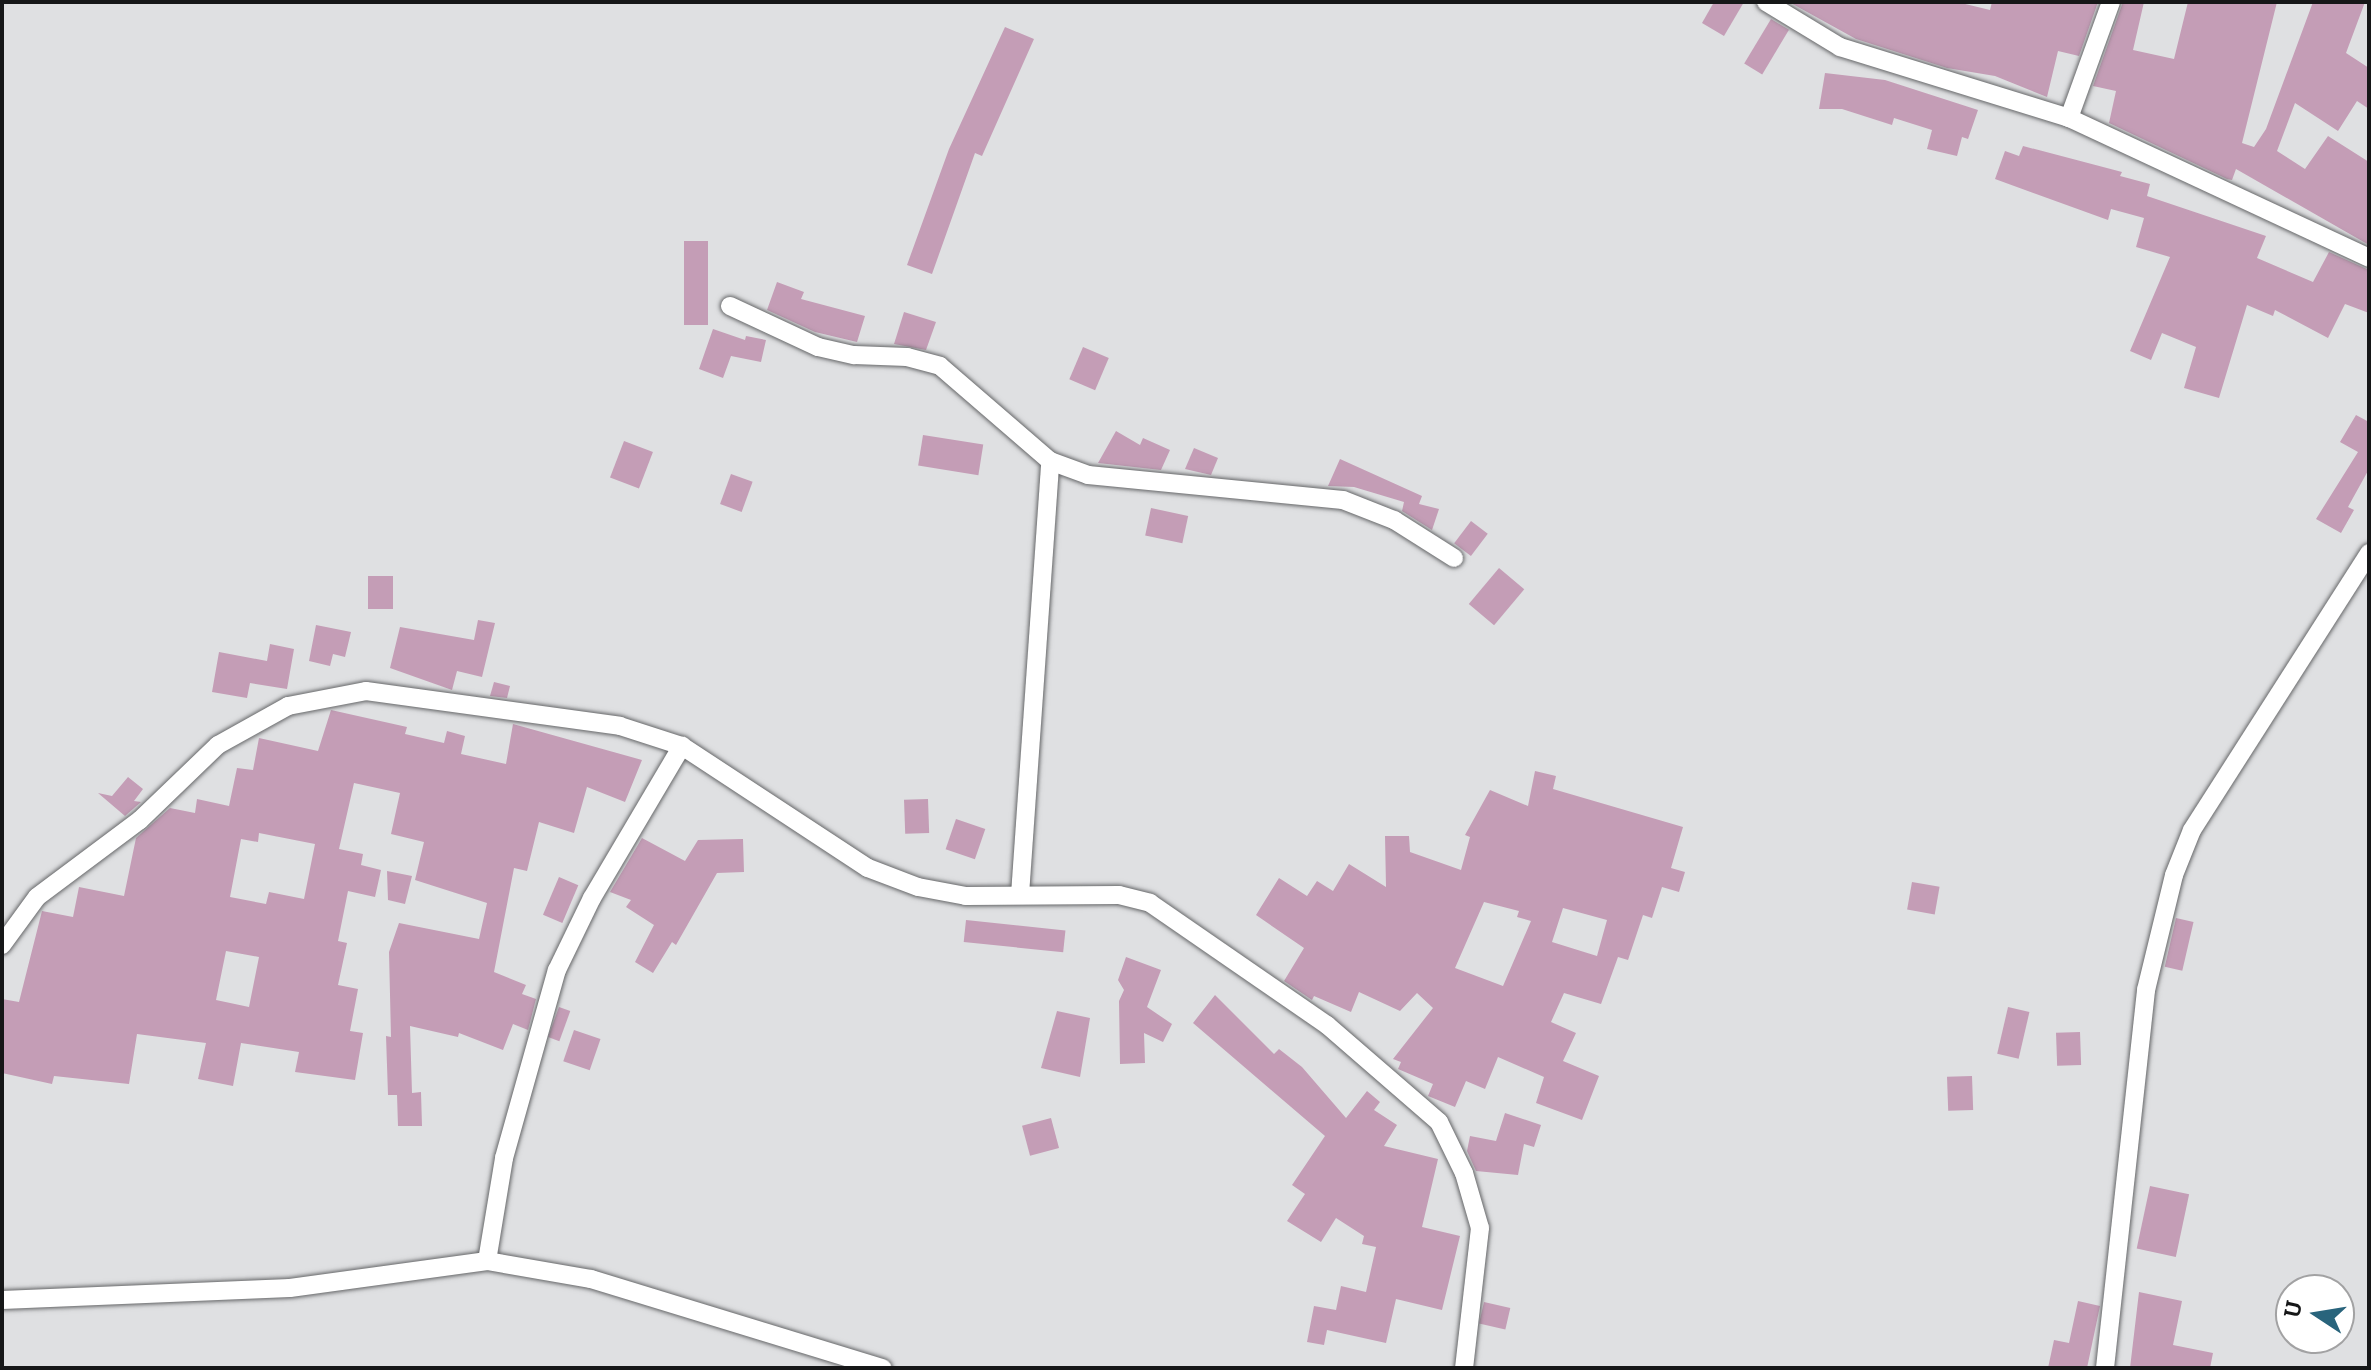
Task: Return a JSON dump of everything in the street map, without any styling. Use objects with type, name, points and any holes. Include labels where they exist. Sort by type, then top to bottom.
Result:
[{"type":"street","points":[[1766,2],[1840,47],[1878,62],[1972,85],[2069,118],[2369,258]]},
{"type":"street","points":[[2069,118],[2111,2]]},
{"type":"street","points":[[730,306],[818,347],[854,355],[907,357],[940,366],[1050,461],[1115,479],[1343,500],[1394,520],[1454,558]]},
{"type":"street","points":[[1020,895],[1050,461]]},
{"type":"street","points":[[2105,1368],[2146,990],[2174,875],[2192,830],[2369,553]]},
{"type":"street","points":[[2,945],[37,897],[140,820],[218,745],[288,706],[366,691],[620,726],[682,746],[868,868],[918,887],[966,896],[1119,895],[1150,903],[1327,1025],[1439,1122],[1464,1173],[1480,1228],[1464,1368]]},
{"type":"street","points":[[487,1261],[504,1158],[557,970],[619,849],[682,746]]},
{"type":"street","points":[[2,1300],[290,1288],[487,1261],[591,1279],[883,1368]]},
{"type":"building","points":[[1714,2],[1744,2],[1724,36],[1702,23]]},
{"type":"building","points":[[1789,2],[1957,2],[1990,10],[1992,2],[2098,2],[2079,56],[2058,51],[2047,97],[1995,76],[1947,68],[1856,39]]},
{"type":"building","points":[[2123,2],[2144,2],[2133,50],[2174,59],[2188,2],[2277,2],[2242,143],[2254,147],[2266,129],[2313,2],[2365,2],[2346,53],[2369,68],[2369,109],[2357,101],[2338,131],[2295,103],[2277,151],[2305,169],[2328,136],[2369,162],[2369,245],[2236,169],[2232,180],[2227,179],[2109,123],[2116,91],[2093,86]]},
{"type":"building","points":[[1771,19],[1789,30],[1762,74],[1744,64]]},
{"type":"building","points":[[1005,27],[1034,39],[982,156],[975,153],[932,274],[907,265],[949,149]]},
{"type":"building","points":[[1825,73],[1885,80],[1978,110],[1968,139],[1962,137],[1957,156],[1927,149],[1932,130],[1894,118],[1892,125],[1842,109],[1819,109]]},
{"type":"building","points":[[2023,146],[2122,172],[2120,176],[2150,184],[2147,196],[2266,236],[2257,258],[2313,282],[2329,252],[2369,270],[2369,313],[2345,304],[2328,338],[2275,310],[2273,316],[2247,305],[2219,398],[2184,388],[2196,347],[2162,333],[2151,360],[2130,351],[2170,257],[2136,247],[2144,218],[2111,209],[2108,220],[1995,179],[2005,151],[2019,156]]},
{"type":"building","points":[[684,241],[708,241],[708,325],[684,325]]},
{"type":"building","points":[[777,282],[804,292],[801,299],[865,316],[857,342],[815,332],[767,310]]},
{"type":"building","points":[[904,312],[936,322],[926,350],[894,344]]},
{"type":"building","points":[[713,329],[745,340],[746,336],[766,340],[761,362],[731,356],[723,378],[699,369]]},
{"type":"building","points":[[1083,347],[1109,358],[1095,390],[1069,379]]},
{"type":"building","points":[[2356,415],[2369,422],[2369,469],[2348,507],[2354,510],[2341,533],[2316,519],[2358,452],[2340,442]]},
{"type":"building","points":[[1116,431],[1140,445],[1143,438],[1170,450],[1161,470],[1098,463]]},
{"type":"building","points":[[923,435],[983,445],[978,475],[918,466]]},
{"type":"building","points":[[624,441],[653,452],[639,489],[610,477]]},
{"type":"building","points":[[1194,448],[1218,458],[1211,475],[1185,469]]},
{"type":"building","points":[[1340,459],[1422,496],[1419,504],[1439,509],[1432,530],[1402,511],[1404,502],[1354,487],[1328,486]]},
{"type":"building","points":[[731,474],[753,482],[742,512],[720,504]]},
{"type":"building","points":[[1151,508],[1188,516],[1182,543],[1145,535]]},
{"type":"building","points":[[1471,521],[1488,534],[1471,556],[1454,543]]},
{"type":"building","points":[[1499,568],[1524,589],[1494,625],[1469,604]]},
{"type":"building","points":[[368,576],[393,576],[393,609],[368,609]]},
{"type":"building","points":[[478,620],[495,623],[482,677],[457,671],[452,690],[390,668],[400,627],[474,640]]},
{"type":"building","points":[[316,625],[351,632],[345,657],[333,654],[330,666],[309,661]]},
{"type":"building","points":[[270,644],[294,649],[287,689],[250,683],[247,698],[212,692],[219,652],[267,661]]},
{"type":"building","points":[[494,682],[510,686],[507,698],[490,696]]},
{"type":"building","points":[[331,710],[407,727],[405,734],[444,743],[447,731],[465,736],[461,754],[506,764],[513,724],[642,760],[625,802],[587,787],[574,833],[539,822],[527,871],[514,868],[494,972],[526,985],[522,994],[536,999],[528,1030],[513,1024],[503,1050],[459,1033],[458,1037],[410,1026],[412,1093],[421,1092],[422,1126],[398,1126],[397,1095],[388,1095],[386,1036],[391,1037],[389,952],[399,923],[479,939],[487,903],[415,880],[424,842],[391,834],[400,793],[354,783],[339,849],[363,854],[361,865],[381,870],[375,897],[348,891],[338,941],[347,943],[338,985],[358,989],[350,1031],[363,1033],[355,1080],[295,1072],[299,1052],[241,1043],[233,1086],[198,1079],[206,1043],[137,1034],[129,1084],[54,1076],[52,1084],[2,1073],[2,999],[19,1002],[42,911],[73,917],[79,887],[124,896],[136,838],[170,808],[195,813],[197,799],[229,806],[237,768],[253,770],[259,738],[318,751]],"holes":[[[259,833],[315,844],[304,899],[269,892],[266,904],[230,897],[241,839],[258,842]],[[226,951],[259,957],[249,1007],[216,1000]]]},
{"type":"building","points":[[1535,771],[1556,776],[1553,789],[1683,827],[1671,868],[1685,872],[1679,892],[1662,887],[1652,918],[1643,915],[1628,960],[1618,957],[1601,1004],[1564,993],[1551,1022],[1576,1033],[1563,1061],[1599,1076],[1582,1120],[1536,1103],[1544,1077],[1498,1057],[1485,1089],[1466,1081],[1455,1107],[1428,1096],[1433,1084],[1398,1069],[1401,1062],[1393,1059],[1433,1008],[1417,993],[1400,1011],[1359,992],[1351,1012],[1314,996],[1312,1000],[1284,981],[1304,948],[1256,915],[1279,878],[1307,896],[1317,881],[1333,891],[1349,864],[1386,887],[1385,836],[1409,836],[1410,852],[1461,870],[1470,837],[1465,835],[1490,790],[1528,806]],"holes":[[[1484,902],[1519,911],[1517,917],[1531,921],[1503,986],[1455,968]],[[1563,908],[1607,920],[1597,956],[1552,942]]]},
{"type":"building","points":[[128,777],[143,789],[134,801],[141,802],[125,816],[98,793],[112,796]]},
{"type":"building","points":[[928,799],[929,833],[905,834],[904,800]]},
{"type":"building","points":[[956,819],[985,829],[975,859],[946,849]]},
{"type":"building","points":[[642,838],[685,861],[698,840],[743,839],[744,872],[717,873],[676,945],[672,942],[653,973],[635,962],[654,925],[626,907],[631,900],[610,892]]},
{"type":"building","points":[[387,871],[412,876],[405,904],[388,900]]},
{"type":"building","points":[[559,877],[578,885],[562,923],[543,915]]},
{"type":"building","points":[[1912,882],[1940,887],[1935,914],[1907,910]]},
{"type":"building","points":[[2176,918],[2194,922],[2182,971],[2165,967]]},
{"type":"building","points":[[966,920],[1065,930],[1063,952],[964,942]]},
{"type":"building","points":[[1126,957],[1161,970],[1147,1007],[1172,1024],[1163,1042],[1144,1033],[1145,1063],[1120,1064],[1119,1001],[1124,990],[1118,980]]},
{"type":"building","points":[[1215,995],[1274,1054],[1279,1049],[1302,1067],[1346,1118],[1367,1091],[1380,1102],[1374,1110],[1397,1125],[1384,1146],[1438,1159],[1422,1227],[1460,1236],[1442,1310],[1396,1299],[1386,1343],[1327,1330],[1324,1345],[1307,1342],[1314,1306],[1336,1310],[1341,1286],[1366,1292],[1376,1247],[1362,1244],[1364,1236],[1336,1218],[1321,1242],[1287,1221],[1305,1194],[1292,1185],[1325,1136],[1193,1023]]},
{"type":"building","points":[[559,1007],[570,1011],[559,1041],[548,1037]]},
{"type":"building","points":[[2008,1007],[2029,1012],[2019,1059],[1997,1054]]},
{"type":"building","points":[[1057,1011],[1090,1018],[1080,1077],[1041,1068]]},
{"type":"building","points":[[574,1030],[600,1039],[590,1070],[563,1061]]},
{"type":"building","points":[[2080,1032],[2081,1065],[2057,1066],[2056,1033]]},
{"type":"building","points":[[1972,1076],[1973,1110],[1948,1111],[1947,1077]]},
{"type":"building","points":[[1505,1113],[1541,1125],[1534,1147],[1524,1144],[1518,1175],[1476,1171],[1467,1151],[1470,1136],[1496,1141]]},
{"type":"building","points":[[1051,1118],[1059,1148],[1030,1156],[1022,1126]]},
{"type":"building","points":[[2150,1186],[2189,1194],[2176,1257],[2137,1249]]},
{"type":"building","points":[[2139,1292],[2182,1301],[2173,1345],[2213,1353],[2210,1368],[2130,1368]]},
{"type":"building","points":[[2078,1301],[2100,1306],[2087,1368],[2048,1368],[2054,1340],[2069,1343]]},
{"type":"building","points":[[1484,1302],[1510,1308],[1505,1330],[1479,1323]]}]
